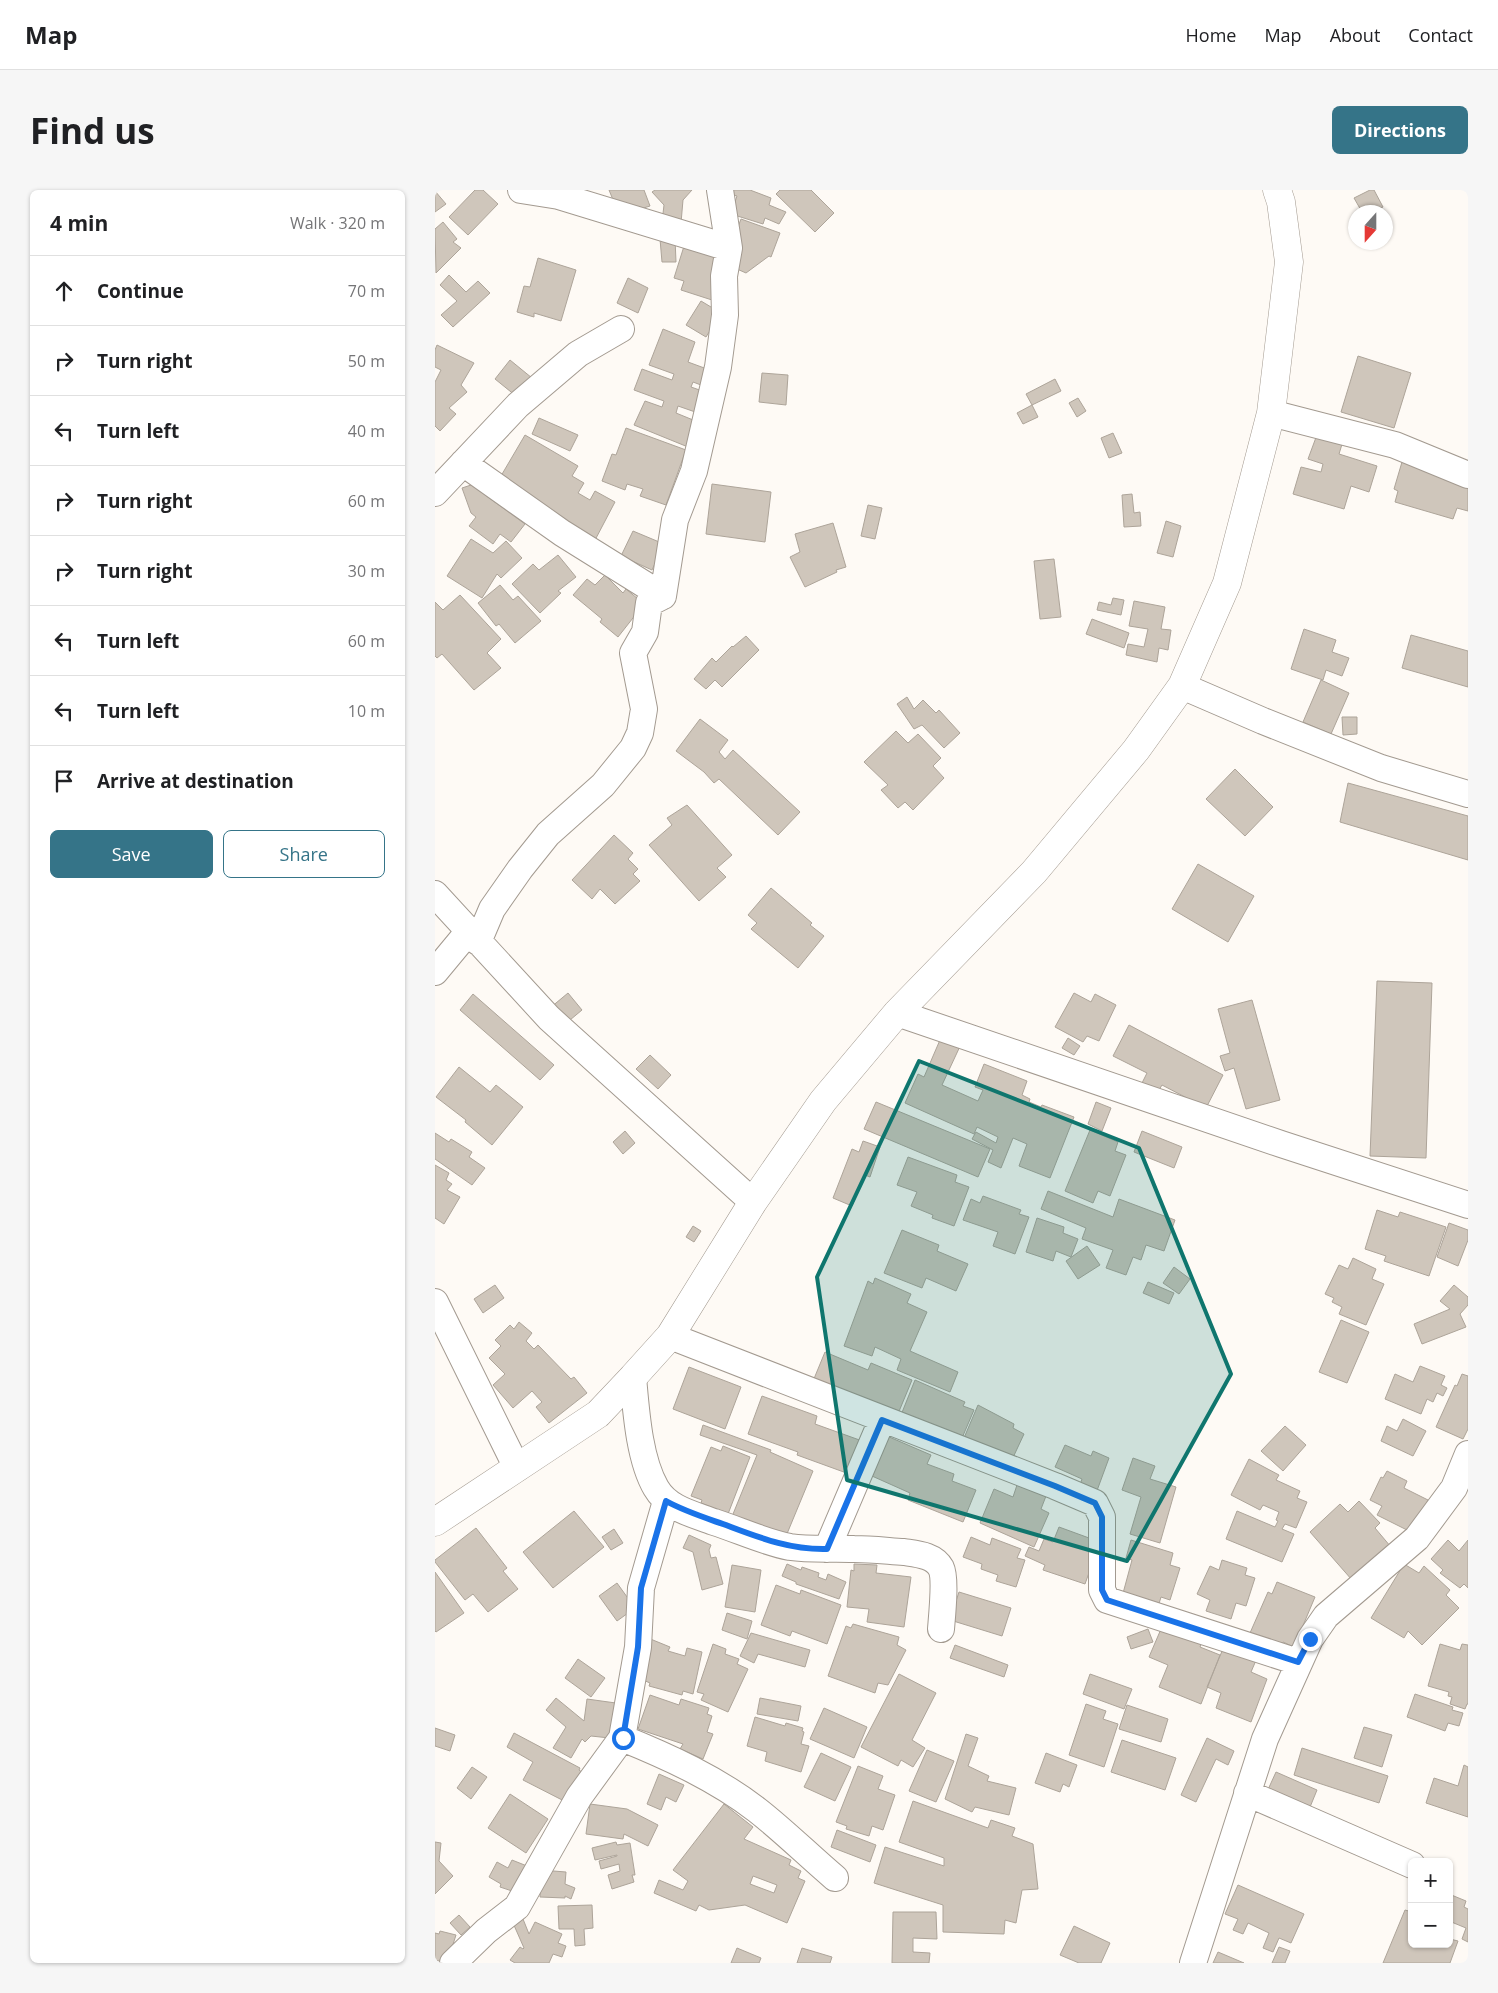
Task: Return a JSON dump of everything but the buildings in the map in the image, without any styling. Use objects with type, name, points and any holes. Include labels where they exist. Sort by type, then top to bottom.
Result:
[{"type":"street","points":[[521,190],[559,196],[729,248]]},
{"type":"street","points":[[663,596],[675,520],[694,471],[719,367],[725,315],[723,276],[729,248],[720,190]]},
{"type":"street","points":[[435,1522],[599,1414],[670,1336],[753,1202],[823,1101],[897,1013],[1034,872],[1136,750],[1182,686],[1227,583],[1271,413],[1289,262],[1284,194]]},
{"type":"street","points":[[435,493],[518,405],[579,354],[621,329]]},
{"type":"street","points":[[1271,413],[1395,445],[1468,475]]},
{"type":"street","points":[[463,463],[562,533],[663,596]]},
{"type":"street","points":[[435,972],[473,937],[520,869],[548,834],[603,785],[633,748],[640,733],[644,709],[633,653],[645,632],[649,603],[663,596]]},
{"type":"street","points":[[1182,686],[1263,721],[1381,768],[1468,794]]},
{"type":"street","points":[[435,894],[549,1018],[753,1202]]},
{"type":"street","points":[[897,1013],[1299,1150],[1468,1205]]},
{"type":"street","points":[[435,1302],[517,1468]]},
{"type":"street","points":[[670,1336],[882,1420],[1062,1488],[1095,1503],[1102,1517],[1102,1590],[1107,1600],[1298,1662]]},
{"type":"street","points":[[633,1377],[637,1421],[646,1460],[656,1487],[666,1501],[684,1511],[789,1547],[921,1554],[934,1560],[941,1569],[941,1629]]},
{"type":"street","points":[[827,1549],[882,1420]]},
{"type":"street","points":[[1193,1963],[1265,1739],[1298,1662],[1310,1639],[1326,1616],[1417,1538],[1454,1488],[1468,1454]]},
{"type":"street","points":[[453,1963],[485,1931],[517,1907],[579,1797],[623,1738],[638,1647],[641,1588],[666,1501]]},
{"type":"street","points":[[623,1738],[662,1754],[711,1780],[756,1810],[835,1878]]},
{"type":"street","points":[[1247,1793],[1408,1863]]},
{"type":"highlighted area","points":[[919,1061],[1139,1148],[1231,1374],[1127,1561],[847,1480],[817,1277]]},
{"type":"route","points":[[623,1738],[638,1647],[641,1588],[666,1501],[684,1511],[765,1540],[789,1547],[827,1549],[882,1420],[1095,1503],[1102,1517],[1102,1590],[1107,1600],[1298,1662],[1310,1639]]}]
